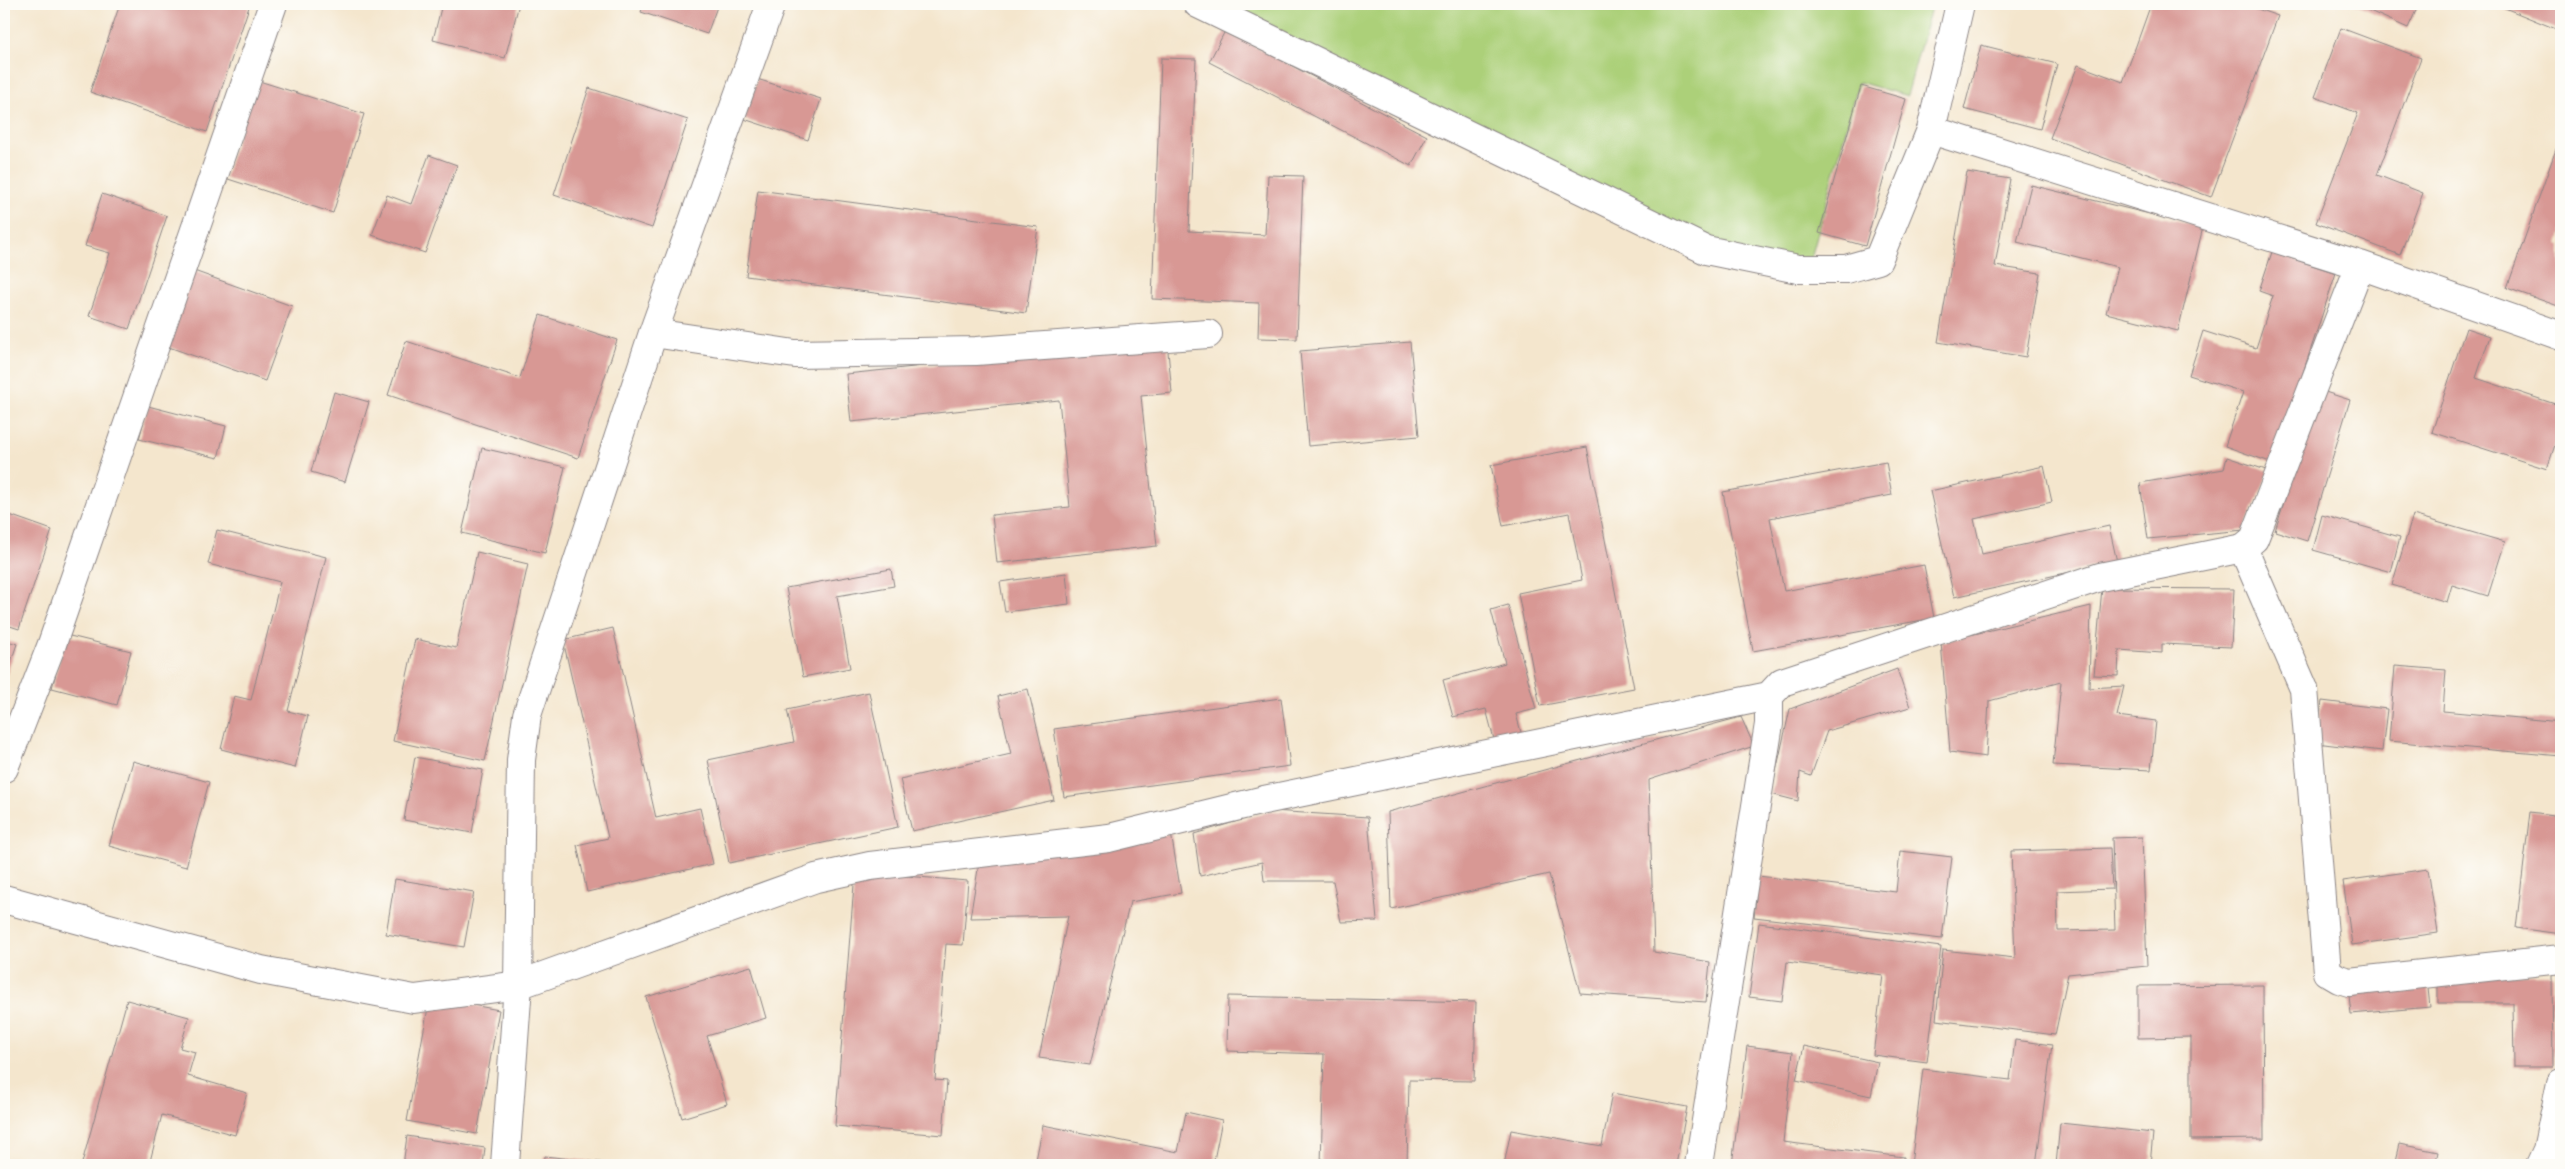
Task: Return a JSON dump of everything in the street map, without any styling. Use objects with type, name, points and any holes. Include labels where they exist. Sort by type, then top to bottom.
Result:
[{"type":"street","points":[[4,768],[52,644],[272,4]]},
{"type":"street","points":[[505,1165],[518,985],[521,760],[527,715],[653,333],[770,4]]},
{"type":"street","points":[[1198,4],[1706,250],[1798,269],[1846,269],[1878,260],[1931,130],[1960,4]]},
{"type":"street","points":[[1931,130],[2360,264],[2561,336]]},
{"type":"street","points":[[4,899],[261,970],[414,999],[518,985],[816,878],[870,866],[1109,838],[1264,800],[1769,696],[1782,682],[2100,577],[2243,548],[2254,539],[2360,264]]},
{"type":"street","points":[[653,333],[795,354],[976,351],[1208,334]]},
{"type":"street","points":[[2243,548],[2304,689],[2327,972],[2339,980],[2349,982],[2561,959]]},
{"type":"street","points":[[1699,1165],[1769,724],[1769,696]]},
{"type":"street","points":[[2540,1165],[2547,1150],[2561,1083]]},
{"type":"green space","points":[[1226,4],[1932,4],[1907,96],[1859,82],[1807,273],[1726,264]]},
{"type":"building","points":[[120,4],[250,4],[207,132],[90,92]]},
{"type":"building","points":[[442,4],[519,4],[505,58],[433,40]]},
{"type":"building","points":[[644,4],[718,4],[707,34],[641,12]]},
{"type":"building","points":[[2151,4],[2243,4],[2278,16],[2211,197],[2050,138],[2078,65],[2123,82]]},
{"type":"building","points":[[2354,4],[2419,4],[2408,28]]},
{"type":"building","points":[[2495,4],[2561,4],[2561,31]]},
{"type":"building","points":[[2341,28],[2421,58],[2377,175],[2423,193],[2400,255],[2316,223],[2358,113],[2315,97]]},
{"type":"building","points":[[1225,31],[1427,136],[1411,166],[1209,62]]},
{"type":"building","points":[[1981,45],[2057,64],[2040,129],[1964,109]]},
{"type":"building","points":[[1161,58],[1196,59],[1189,231],[1265,235],[1268,175],[1303,176],[1297,339],[1258,338],[1259,303],[1152,299]]},
{"type":"building","points":[[757,79],[821,99],[808,140],[744,119]]},
{"type":"building","points":[[256,80],[364,114],[333,213],[225,178]]},
{"type":"building","points":[[1861,86],[1906,99],[1865,246],[1819,233]]},
{"type":"building","points":[[589,88],[688,120],[652,228],[554,195]]},
{"type":"building","points":[[2561,135],[2561,234],[2558,244],[2561,245],[2561,307],[2507,288]]},
{"type":"building","points":[[429,155],[457,165],[425,253],[372,235],[387,195],[411,204]]},
{"type":"building","points":[[1967,172],[2010,179],[1995,266],[2040,273],[2026,357],[1938,342]]},
{"type":"building","points":[[2031,185],[2203,227],[2178,331],[2106,313],[2118,267],[2017,242]]},
{"type":"building","points":[[758,190],[1038,227],[1026,313],[746,276]]},
{"type":"building","points":[[102,194],[167,216],[129,329],[89,316],[110,253],[85,246]]},
{"type":"building","points":[[2272,252],[2336,273],[2273,463],[2225,446],[2243,392],[2189,375],[2203,331],[2256,348],[2273,296],[2259,291]]},
{"type":"building","points":[[194,271],[292,306],[265,381],[166,346]]},
{"type":"building","points":[[540,315],[617,340],[578,458],[388,395],[406,341],[520,378]]},
{"type":"building","points":[[2466,328],[2490,336],[2476,378],[2561,406],[2561,427],[2547,469],[2432,432]]},
{"type":"building","points":[[1167,341],[1172,393],[1141,396],[1157,546],[997,563],[992,515],[1070,507],[1059,400],[851,422],[846,374]]},
{"type":"building","points":[[1410,342],[1419,436],[1308,446],[1300,351]]},
{"type":"building","points":[[2319,390],[2350,400],[2307,541],[2275,531]]},
{"type":"building","points":[[334,392],[369,402],[345,482],[311,472]]},
{"type":"building","points":[[148,406],[226,426],[218,458],[139,439]]},
{"type":"building","points":[[1587,447],[1634,688],[1540,706],[1518,593],[1582,580],[1569,513],[1503,526],[1491,465]]},
{"type":"building","points":[[482,448],[565,467],[545,553],[462,533]]},
{"type":"building","points":[[2227,457],[2269,471],[2244,530],[2148,539],[2140,483],[2224,469]]},
{"type":"building","points":[[1886,462],[1892,495],[1770,518],[1784,591],[1924,565],[1934,618],[1753,651],[1723,492]]},
{"type":"building","points":[[2044,466],[2052,502],[1974,519],[1982,554],[2109,526],[2117,562],[1954,597],[1930,491]]},
{"type":"building","points":[[4,513],[52,530],[19,629],[4,624]]},
{"type":"building","points":[[2322,515],[2400,537],[2391,572],[2313,550]]},
{"type":"building","points":[[2413,515],[2505,542],[2488,596],[2452,585],[2447,602],[2392,585]]},
{"type":"building","points":[[217,530],[326,557],[288,711],[308,716],[295,768],[221,749],[234,696],[251,700],[280,582],[208,564]]},
{"type":"building","points":[[477,552],[528,564],[485,761],[393,741],[415,639],[456,648]]},
{"type":"building","points":[[891,569],[894,586],[837,596],[850,668],[803,677],[786,588]]},
{"type":"building","points":[[1066,573],[1069,604],[1005,612],[1000,582]]},
{"type":"building","points":[[2102,588],[2234,589],[2231,647],[2162,644],[2162,653],[2119,650],[2118,676],[2094,675]]},
{"type":"building","points":[[1508,605],[1536,709],[1516,714],[1522,736],[1495,743],[1486,709],[1453,717],[1443,680],[1505,663],[1491,610]]},
{"type":"building","points":[[2091,606],[2089,688],[2124,686],[2117,716],[2156,721],[2151,770],[2053,765],[2061,682],[1989,701],[1986,757],[1950,752],[1941,642]]},
{"type":"building","points":[[613,628],[656,818],[700,808],[713,864],[587,892],[577,845],[608,838],[563,640]]},
{"type":"building","points":[[66,635],[131,651],[117,705],[52,688]]},
{"type":"building","points":[[4,640],[17,644],[4,682]]},
{"type":"building","points":[[2395,666],[2446,670],[2443,711],[2561,722],[2561,756],[2389,741]]},
{"type":"building","points":[[1897,669],[1910,707],[1827,731],[1811,776],[1800,772],[1798,801],[1771,794],[1790,709]]},
{"type":"building","points":[[1028,689],[1054,800],[912,831],[900,779],[1011,754],[998,696]]},
{"type":"building","points":[[869,692],[898,827],[729,863],[708,760],[794,742],[787,710]]},
{"type":"building","points":[[1281,698],[1290,766],[1064,797],[1054,729]]},
{"type":"building","points":[[2322,701],[2387,709],[2382,751],[2316,743]]},
{"type":"building","points":[[1741,717],[1754,746],[1649,780],[1654,952],[1710,962],[1706,1002],[1580,993],[1549,874],[1391,909],[1388,812]]},
{"type":"building","points":[[415,757],[483,770],[472,833],[404,820]]},
{"type":"building","points":[[133,761],[209,782],[186,867],[109,846]]},
{"type":"building","points":[[1272,811],[1368,817],[1377,921],[1341,922],[1333,881],[1264,881],[1262,862],[1200,876],[1194,834]]},
{"type":"building","points":[[2530,812],[2561,816],[2561,934],[2516,928]]},
{"type":"building","points":[[1171,833],[1181,893],[1130,902],[1090,1065],[1039,1058],[1068,916],[970,918],[979,863]]},
{"type":"building","points":[[2142,837],[2147,966],[2068,974],[2055,1035],[1936,1020],[1943,950],[2015,958],[2011,851],[2110,848],[2112,889],[2057,891],[2058,931],[2115,930],[2112,838]]},
{"type":"building","points":[[1900,851],[1952,857],[1942,939],[1754,917],[1758,876],[1896,892]]},
{"type":"building","points":[[2428,869],[2438,933],[2352,945],[2343,881]]},
{"type":"building","points":[[855,872],[968,881],[963,945],[946,944],[935,1080],[947,1081],[943,1135],[835,1126]]},
{"type":"building","points":[[395,879],[474,892],[464,947],[386,934]]},
{"type":"building","points":[[1759,923],[1941,947],[1927,1062],[1873,1055],[1883,975],[1787,962],[1782,1001],[1749,997]]},
{"type":"building","points":[[751,966],[766,1018],[707,1036],[727,1104],[682,1118],[646,997]]},
{"type":"building","points":[[2552,974],[2553,1067],[2514,1067],[2513,1003],[2438,1003],[2438,975]]},
{"type":"building","points":[[2427,979],[2430,1007],[2351,1014],[2348,986]]},
{"type":"building","points":[[2263,985],[2264,1139],[2191,1140],[2191,1037],[2138,1038],[2138,986]]},
{"type":"building","points":[[1228,996],[1476,1002],[1474,1081],[1409,1080],[1407,1165],[1321,1165],[1324,1054],[1227,1051]]},
{"type":"building","points":[[430,997],[499,1010],[477,1134],[407,1121]]},
{"type":"building","points":[[127,1000],[189,1017],[180,1048],[195,1052],[188,1076],[247,1093],[235,1135],[162,1115],[149,1165],[91,1165],[82,1163]]},
{"type":"building","points":[[2015,1040],[2052,1045],[2036,1165],[1911,1165],[1923,1069],[2010,1080]]},
{"type":"building","points":[[1747,1046],[1793,1052],[1783,1142],[1904,1157],[1903,1165],[1732,1165]]},
{"type":"building","points":[[1804,1046],[1878,1062],[1871,1096],[1796,1080]]},
{"type":"building","points":[[1612,1093],[1687,1107],[1676,1165],[1504,1165],[1511,1130],[1602,1146]]},
{"type":"building","points":[[1186,1112],[1222,1120],[1213,1165],[1035,1165],[1043,1125],[1178,1152]]},
{"type":"building","points":[[2060,1123],[2153,1133],[2150,1165],[2056,1165]]},
{"type":"building","points":[[407,1136],[485,1148],[483,1165],[403,1165]]},
{"type":"building","points":[[2399,1144],[2438,1152],[2435,1165],[2394,1165]]},
{"type":"building","points":[[545,1156],[615,1164],[615,1165],[544,1165]]}]
